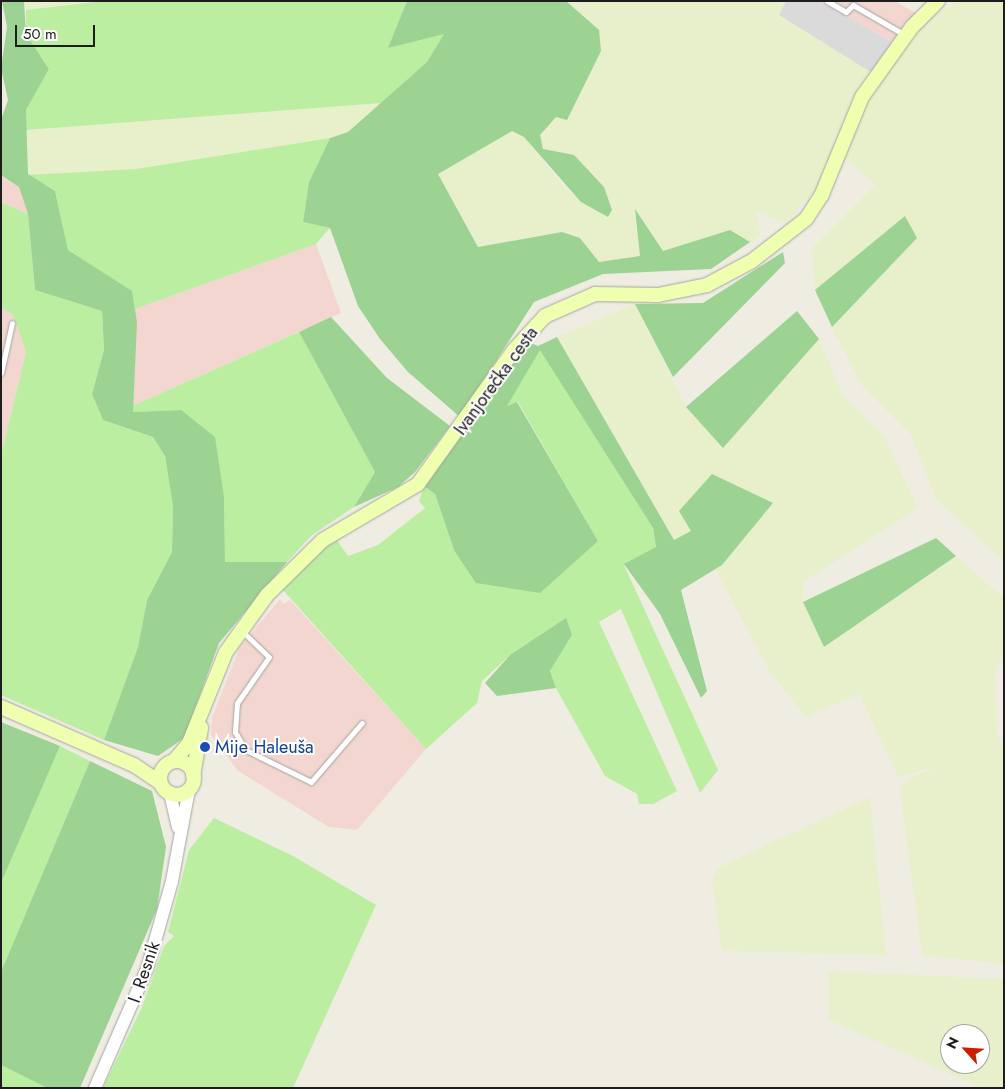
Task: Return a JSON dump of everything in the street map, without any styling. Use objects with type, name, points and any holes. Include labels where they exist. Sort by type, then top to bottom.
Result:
[{"type":"main road","name":"Ivanjorečka cesta","points":[[171,762],[189,743],[217,669],[240,629],[297,562],[323,540],[418,484],[514,350],[545,316],[595,294],[670,294],[707,285],[746,265],[806,219],[822,194],[851,117],[906,35],[938,1]]},
{"type":"main road","name":"Ivanjorečka cesta","points":[[193,776],[204,704]]},
{"type":"main road","points":[[1,707],[134,765],[165,788],[188,790],[193,776],[188,766],[171,762],[134,765]]},
{"type":"main road","points":[[165,788],[161,772],[171,762]]},
{"type":"street","name":"I. Resnik","points":[[165,788],[177,816],[178,851]]},
{"type":"street","name":"I. Resnik","points":[[95,1088],[147,969],[178,851],[188,790]]},
{"type":"lane","points":[[827,1],[846,12],[854,5],[906,35]]},
{"type":"lane","points":[[1,373],[12,323]]},
{"type":"lane","points":[[240,629],[269,657],[237,703],[234,732],[246,750],[311,782],[362,723]]},
{"type":"shaded area","points":[[786,1],[818,1],[893,42],[872,73],[778,15]]},
{"type":"shaded area","points":[[818,1],[894,1],[916,13],[893,42]]},
{"type":"shaded area","points":[[1,175],[19,187],[28,214],[1,202]]},
{"type":"shaded area","points":[[316,244],[341,313],[132,406],[135,309]]},
{"type":"shaded area","points":[[1,308],[13,315],[26,352],[1,456]]},
{"type":"shaded area","points":[[280,599],[284,604],[290,600],[426,749],[357,830],[329,827],[238,771],[211,735],[212,717],[240,647]]},
{"type":"green space","points":[[2,1],[24,1],[26,34],[49,69],[26,110],[28,174],[55,191],[68,250],[132,291],[137,322],[133,412],[181,410],[215,437],[224,497],[225,562],[287,562],[219,643],[184,738],[158,756],[104,740],[138,647],[147,600],[172,552],[173,506],[165,456],[153,437],[103,420],[92,394],[104,350],[102,311],[35,290],[28,214],[19,187],[1,175],[1,120],[8,100],[1,68],[7,27]]},
{"type":"green space","points":[[24,1],[104,1],[26,10]]},
{"type":"green space","points":[[104,1],[407,1],[389,47],[445,33],[427,62],[381,103],[26,130],[26,110],[49,69],[26,34],[26,10]]},
{"type":"green space","points":[[407,1],[566,1],[599,30],[601,51],[567,120],[556,117],[540,135],[543,149],[574,155],[604,187],[612,210],[608,217],[581,202],[524,137],[512,131],[438,174],[478,247],[562,232],[580,238],[599,262],[640,256],[635,209],[663,251],[730,230],[750,242],[711,269],[603,274],[534,302],[460,417],[408,372],[380,339],[358,306],[330,228],[303,222],[309,182],[330,138],[348,132],[427,62],[444,34],[388,48]]},
{"type":"green space","points":[[566,1],[786,1],[779,15],[872,73],[855,97],[816,190],[786,223],[756,212],[761,236],[750,242],[730,230],[663,251],[635,210],[640,256],[599,262],[580,238],[562,232],[479,247],[438,174],[512,131],[524,137],[566,189],[608,217],[574,155],[543,149],[540,135],[556,116],[567,119],[601,51]]},
{"type":"green space","points":[[957,1],[1004,1],[1004,562],[936,499],[911,435],[862,386],[832,327],[917,238],[905,216],[815,290],[812,248],[875,185],[845,157],[865,99],[927,20]]},
{"type":"green space","points":[[381,103],[348,132],[330,138],[136,169],[28,175],[26,130]]},
{"type":"green space","points":[[330,138],[309,182],[303,222],[330,228],[316,244],[135,309],[131,291],[68,250],[55,191],[28,175],[136,169]]},
{"type":"green space","points":[[1,202],[28,214],[35,290],[102,311],[104,350],[92,394],[103,420],[153,437],[165,456],[173,506],[172,552],[147,600],[138,647],[104,740],[1,695],[1,456],[26,352],[13,315],[1,308]]},
{"type":"green space","points":[[905,216],[917,238],[832,327],[815,290]]},
{"type":"green space","points":[[783,252],[785,263],[673,377],[635,304],[703,303]]},
{"type":"green space","points":[[635,304],[686,407],[723,448],[819,339],[843,396],[884,436],[918,508],[803,582],[803,602],[824,647],[956,556],[1004,598],[1004,650],[995,672],[997,732],[1004,750],[1004,964],[922,955],[899,784],[937,766],[898,777],[859,694],[806,717],[770,672],[715,569],[773,503],[674,540],[557,337]]},
{"type":"green space","points":[[797,311],[819,339],[723,448],[686,407]]},
{"type":"green space","points":[[331,317],[387,378],[450,426],[415,472],[398,487],[354,507],[375,472],[299,332]]},
{"type":"green space","points":[[299,332],[375,472],[354,507],[312,535],[287,562],[225,562],[224,497],[181,410],[133,412],[132,406]]},
{"type":"green space","points":[[557,337],[674,540],[691,531],[679,511],[712,474],[773,503],[722,565],[681,590],[707,691],[701,698],[660,614],[624,564],[656,547],[653,528],[540,350],[507,406],[517,402],[598,541],[540,593],[476,583],[454,550],[435,494],[424,486],[528,342],[538,346]]},
{"type":"green space","points":[[540,349],[653,528],[656,547],[624,565],[718,770],[700,793],[621,609],[599,622],[677,791],[653,804],[639,804],[637,794],[605,776],[556,688],[550,671],[572,635],[510,655],[482,681],[477,703],[426,749],[281,588],[316,552],[336,539],[348,556],[378,545],[425,508],[419,501],[424,486],[435,494],[454,550],[598,541],[518,402],[506,406]]},
{"type":"green space","points":[[936,538],[956,556],[824,647],[803,602]]},
{"type":"green space","points":[[566,618],[572,635],[550,671],[556,688],[497,696],[485,683],[510,655]]},
{"type":"green space","points":[[1,722],[60,746],[1,883]]},
{"type":"green space","points":[[60,746],[90,761],[1,972],[1,883]]},
{"type":"green space","points":[[90,761],[152,791],[166,847],[157,909],[80,1088],[47,1088],[1,1065],[1,972]]},
{"type":"green space","points":[[870,797],[886,955],[722,951],[712,880],[719,867]]},
{"type":"green space","points":[[214,818],[293,856],[376,905],[293,1088],[103,1088],[142,1007],[164,946],[174,936],[168,932],[189,850]]},
{"type":"green space","points":[[829,971],[1004,979],[1004,1088],[981,1088],[950,1074],[990,1074],[990,1024],[940,1024],[940,1070],[829,1020]]},
{"type":"green space","points":[[1,1065],[47,1088],[1,1088]]},
{"type":"place","name":"Mije Haleuša","points":[[205,747]]}]
